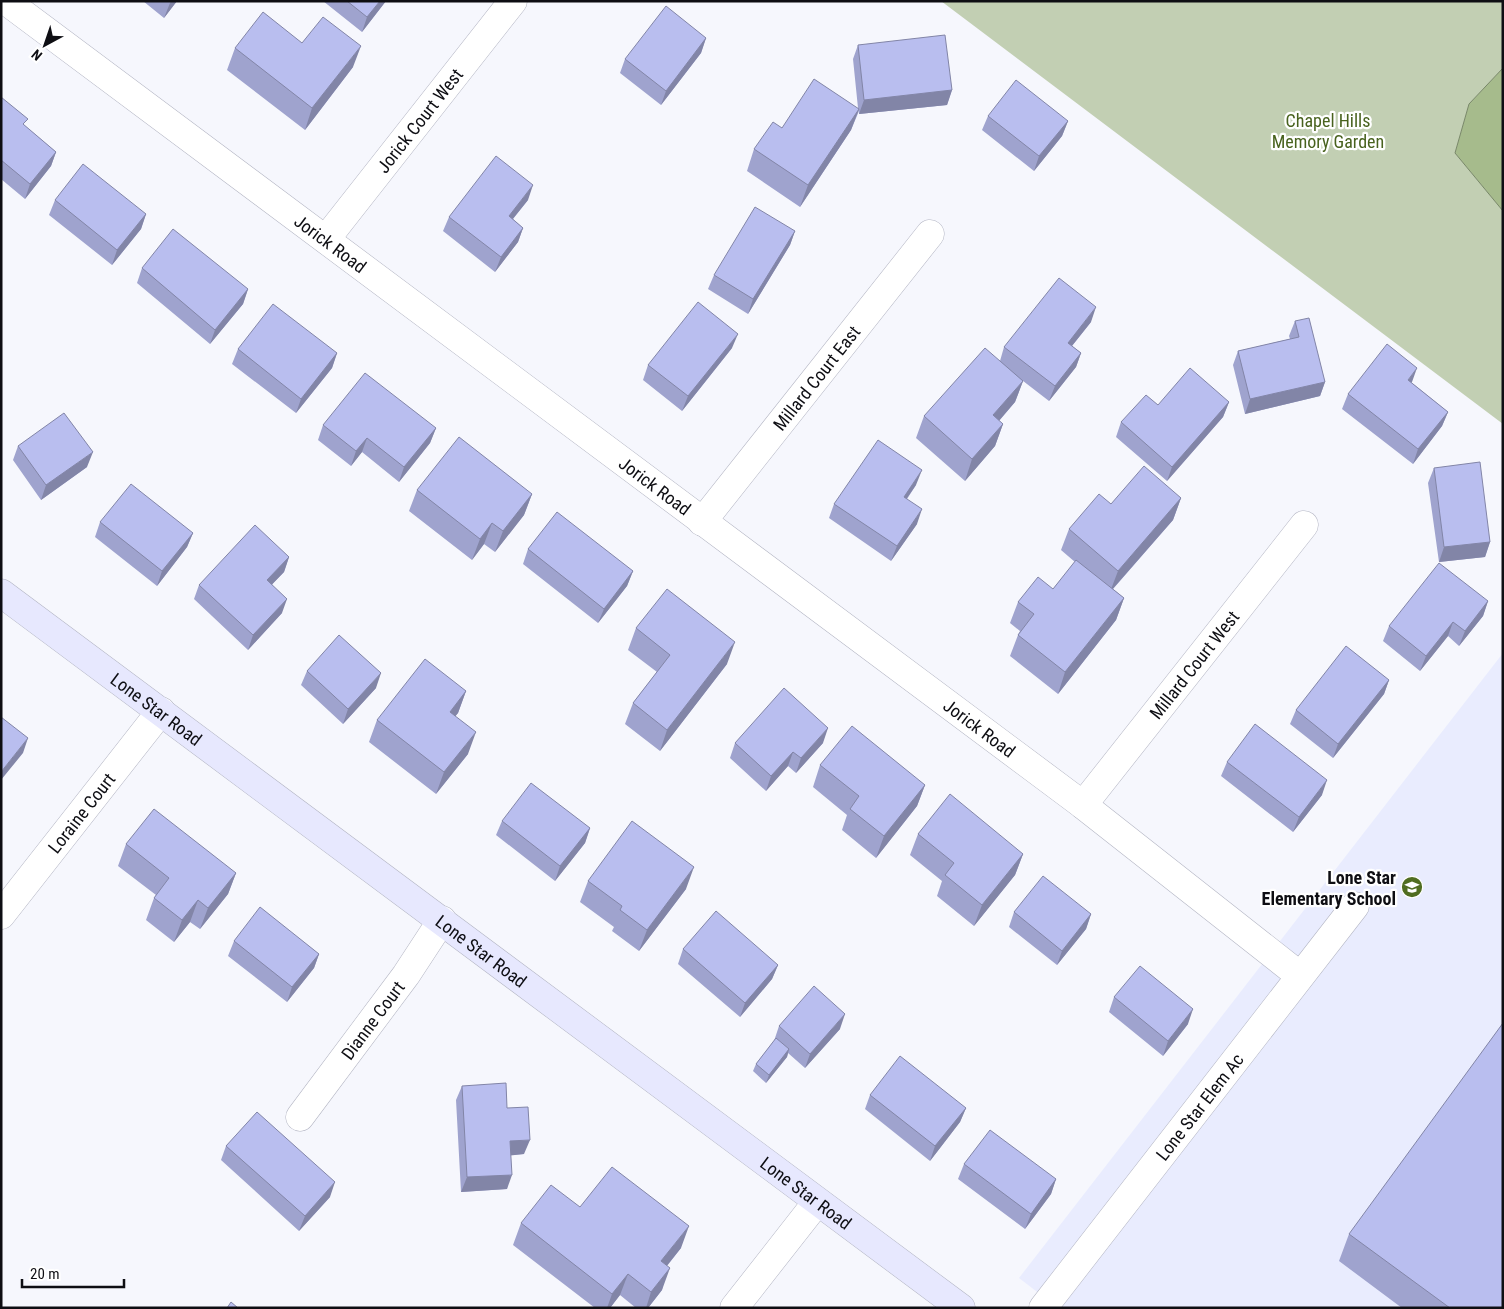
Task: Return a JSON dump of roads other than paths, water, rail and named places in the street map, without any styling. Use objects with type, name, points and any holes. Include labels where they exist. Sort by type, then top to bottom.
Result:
[{"type":"street","name":"Jorick Road","points":[[6,1],[1083,805],[1299,975]]},
{"type":"street","name":"Jorick Court West","points":[[326,240],[512,1]]},
{"type":"street","name":"Millard Court East","points":[[702,522],[930,234]]},
{"type":"street","name":"Millard Court West","points":[[1083,805],[1304,524]]},
{"type":"street","name":"Lone Star Road","points":[[1,593],[960,1308]]},
{"type":"street","name":"Loraine Court","points":[[1,915],[161,711]]},
{"type":"street","name":"Lone Star Elem Ac","points":[[1043,1308],[1299,975],[1355,906]]},
{"type":"street","name":"Dianne Court","points":[[300,1117],[406,975],[442,920]]},
{"type":"street","points":[[734,1308],[817,1202]]},
{"type":"place","name":"Lone Star Elementary School","points":[[1412,887]]},
{"type":"park label","name":"Chapel Hills Memory Garden","points":[[1328,130]]}]
